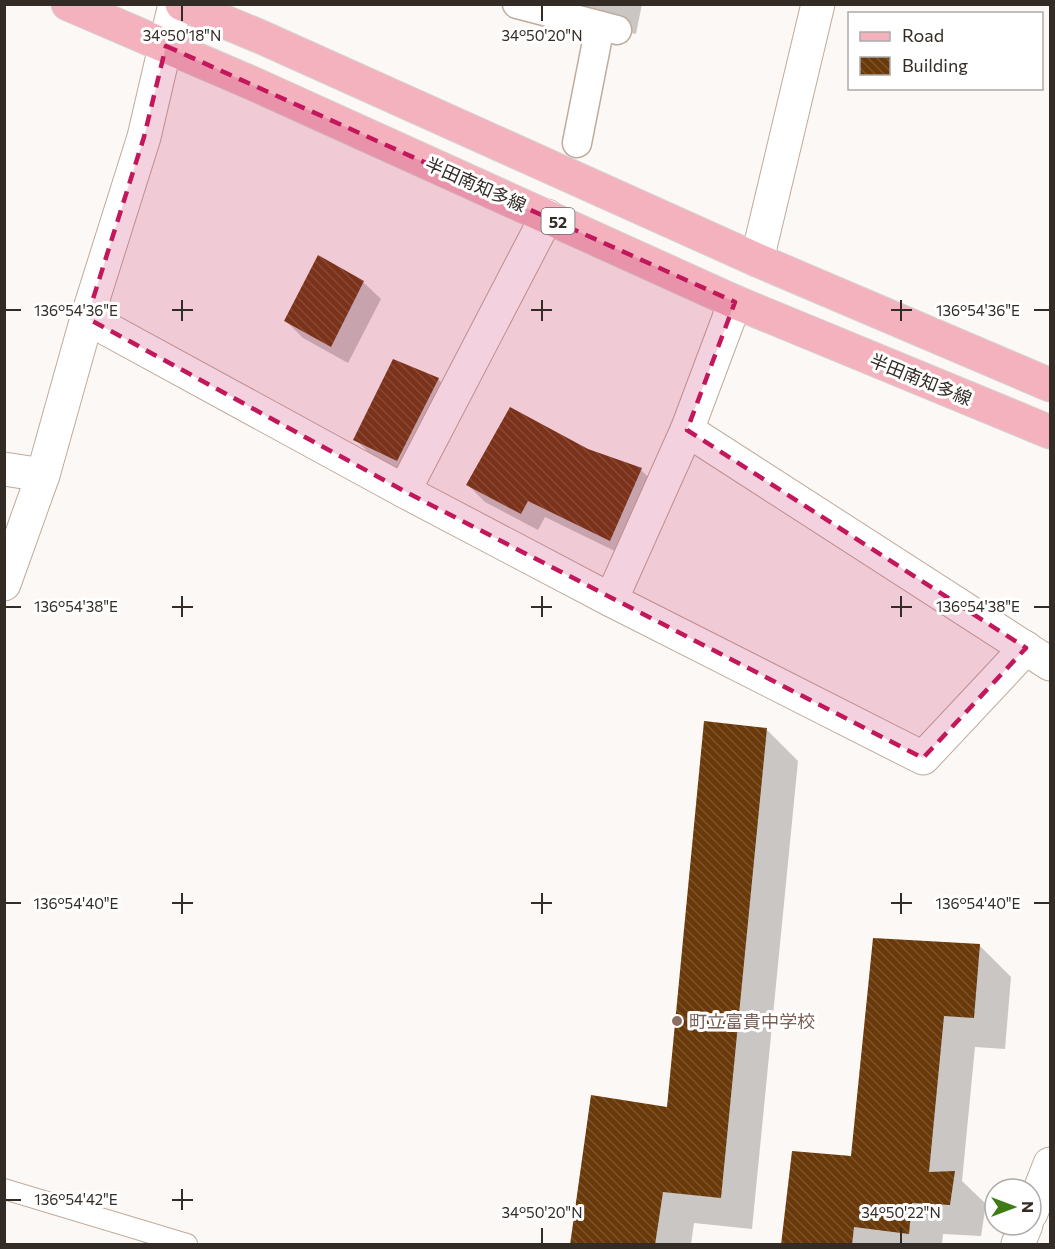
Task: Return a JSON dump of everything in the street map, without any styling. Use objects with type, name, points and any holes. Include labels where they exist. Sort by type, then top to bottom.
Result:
[{"type":"main road","name":"半田南知多線","points":[[68,4],[548,216],[735,302],[1050,432]]},
{"type":"main road","points":[[182,4],[261,37],[756,260],[1050,384]]},
{"type":"street","points":[[4,584],[43,475],[87,318],[144,138],[175,4]]},
{"type":"street","points":[[517,4],[608,28],[577,143]]},
{"type":"street","points":[[756,260],[818,4]]},
{"type":"street","points":[[404,491],[548,216]]},
{"type":"street","points":[[611,600],[687,430],[735,302]]},
{"type":"street","points":[[87,318],[404,491],[611,600],[923,758],[1038,656],[687,430]]},
{"type":"street","points":[[4,469],[43,475]]},
{"type":"street","points":[[1043,1182],[1050,1164]]},
{"type":"lane","points":[[4,1189],[187,1245]]},
{"type":"highlighted area","points":[[166,46],[735,302],[687,430],[1026,648],[923,758],[404,491],[87,318],[144,137]]},
{"type":"building","points":[[318,255],[364,281],[331,347],[284,321]]},
{"type":"building","points":[[393,359],[439,378],[397,461],[353,440]]},
{"type":"building","points":[[510,407],[588,449],[642,468],[610,541],[528,501],[521,514],[466,485]]},
{"type":"building","points":[[704,721],[767,728],[721,1198],[663,1192],[655,1245],[570,1245],[591,1095],[667,1107]]},
{"type":"building","points":[[873,938],[980,944],[974,1018],[944,1016],[929,1172],[955,1171],[950,1205],[912,1203],[909,1234],[854,1227],[852,1245],[781,1245],[792,1151],[851,1156]]},
{"type":"place","name":"町立富貴中学校","points":[[677,1021]]}]
